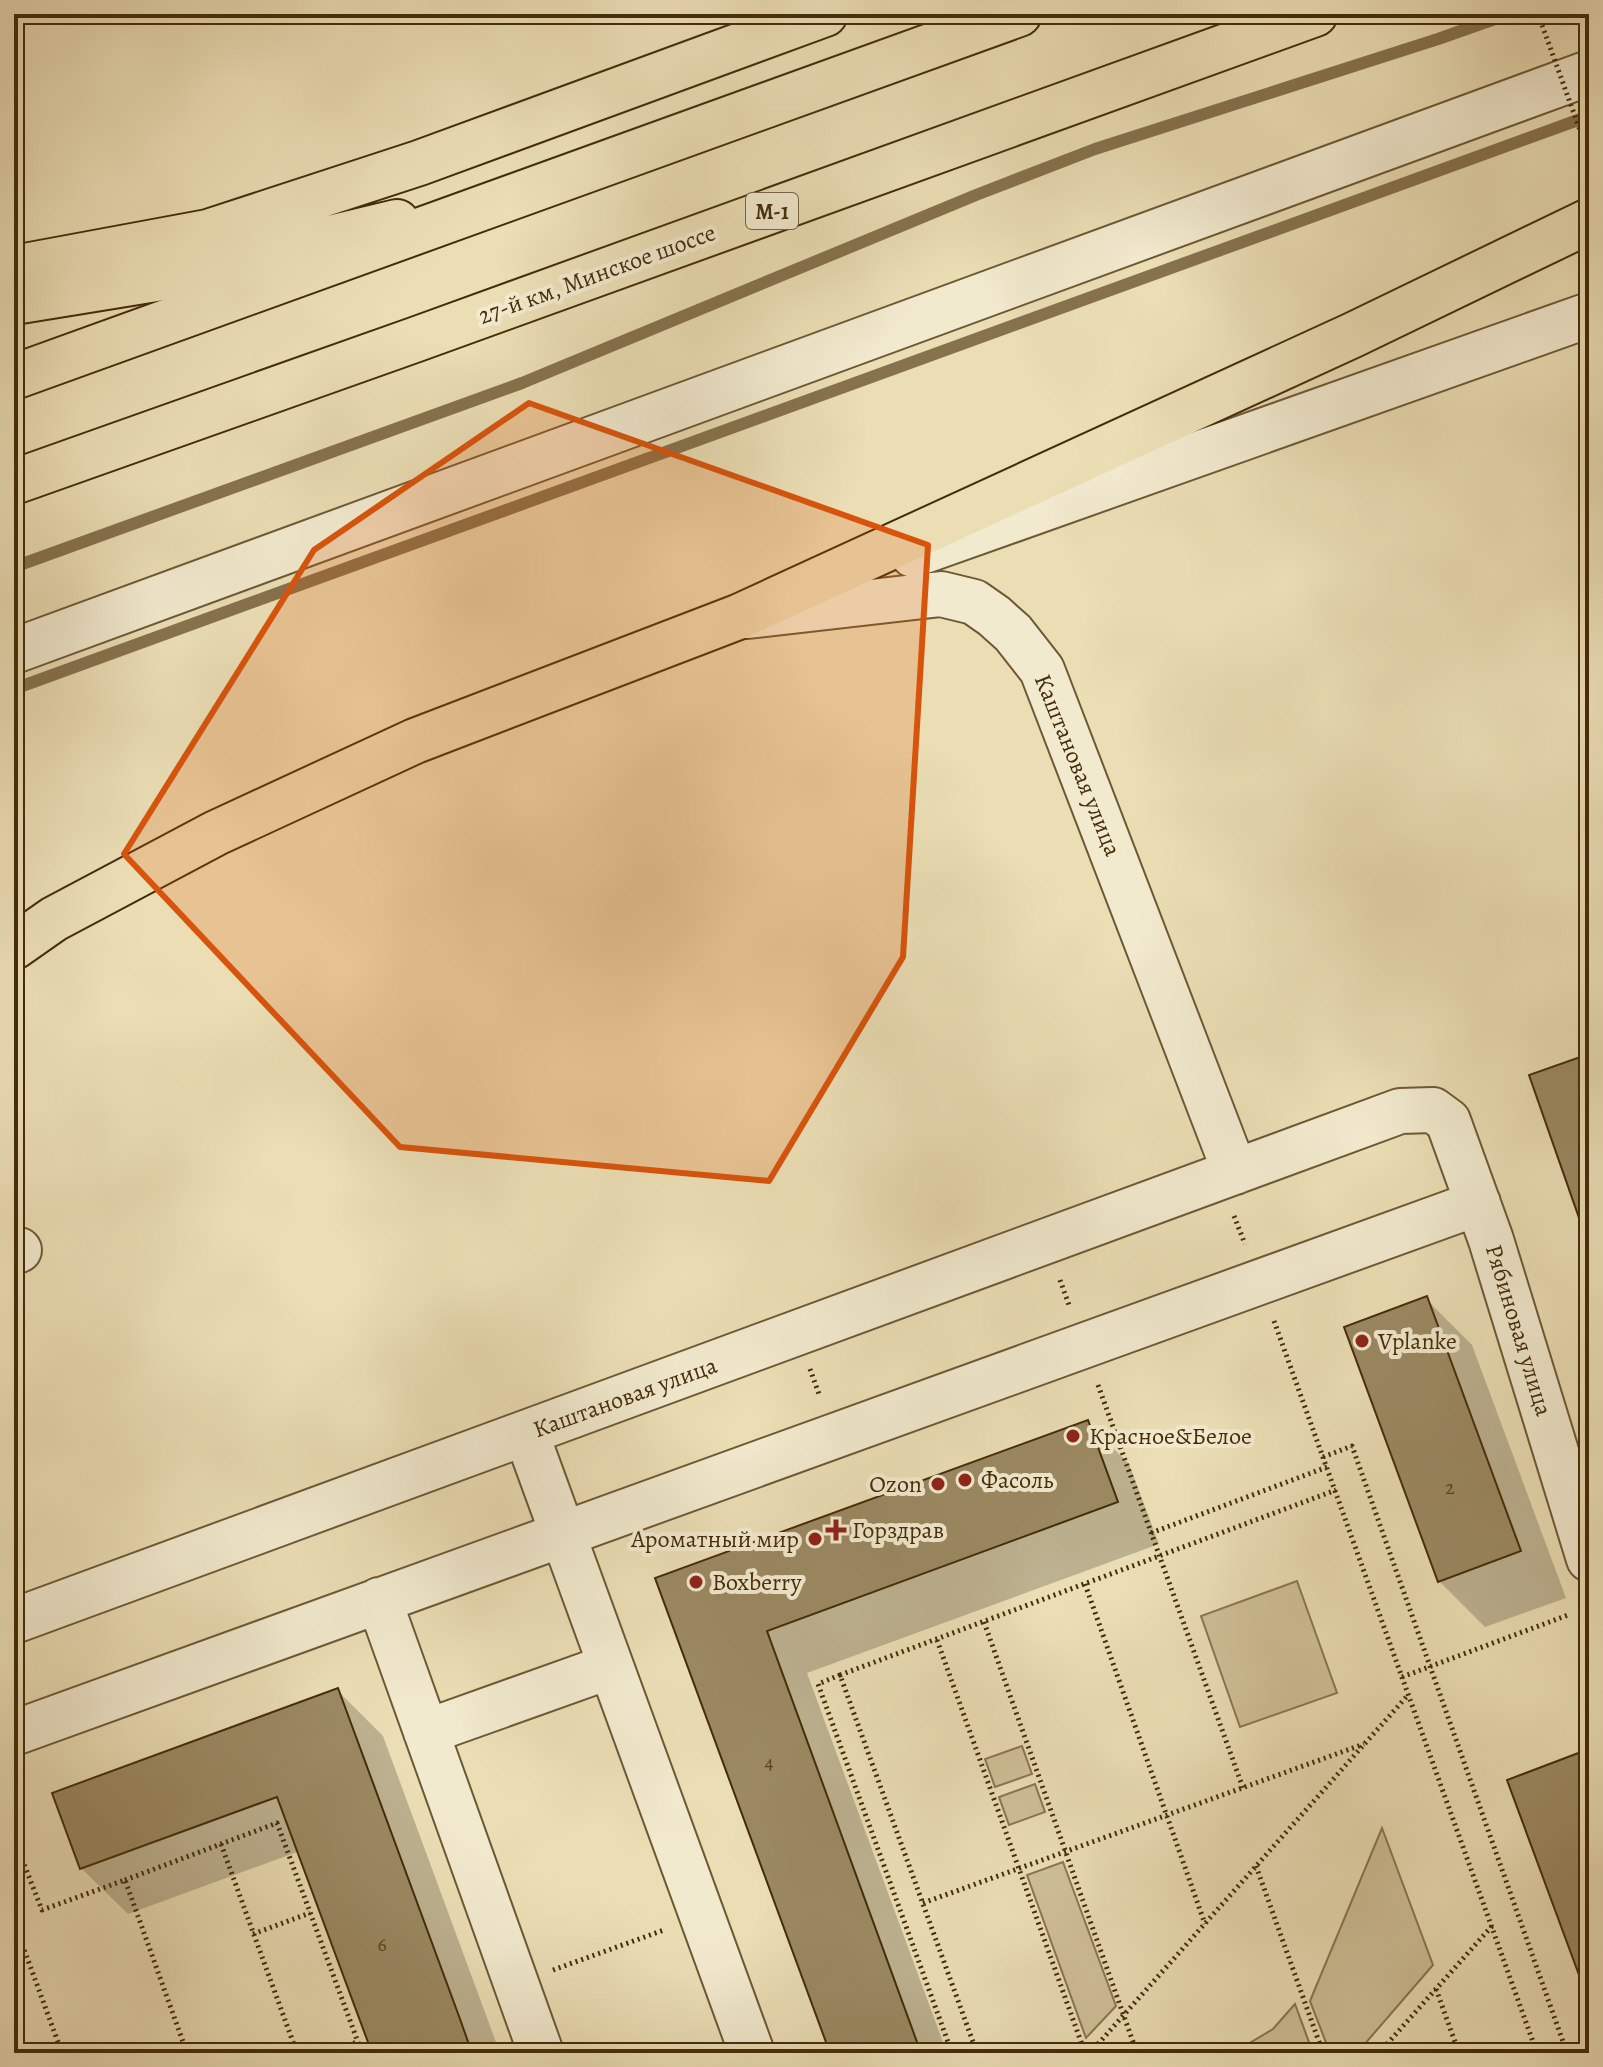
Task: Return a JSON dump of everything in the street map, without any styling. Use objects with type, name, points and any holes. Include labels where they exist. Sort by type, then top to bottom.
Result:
[{"type":"main road","points":[[14,268],[208,232],[419,163],[825,14]]},
{"type":"main road","points":[[14,377],[1019,14]]},
{"type":"main road","name":"27-й км, Минское шоссе","points":[[14,482],[1315,14]]},
{"type":"main road","points":[[14,302],[168,277],[524,192]]},
{"type":"main road","points":[[14,947],[54,919],[216,833],[415,741],[738,617],[1353,335],[1589,221]]},
{"type":"street","points":[[14,651],[1589,73]]},
{"type":"street","points":[[738,617],[1589,315]]},
{"type":"street","name":"Каштановая улица","points":[[738,617],[941,594],[974,602],[1013,633],[1042,670],[1235,1172]]},
{"type":"street","name":"Каштановая улица","points":[[14,1621],[1400,1111],[1433,1110]]},
{"type":"street","name":"Рябиновая улица","points":[[1433,1110],[1448,1121],[1478,1203],[1589,1559]]},
{"type":"street","points":[[14,1733],[1478,1203]]},
{"type":"street","points":[[526,1433],[752,2053]]},
{"type":"street","points":[[379,1600],[541,2053]]},
{"type":"street","points":[[426,1732],[611,1666]]},
{"type":"path","points":[[1538,14],[1589,155]]},
{"type":"path","points":[[797,1333],[834,1436]]},
{"type":"path","points":[[1284,1348],[1537,2053]]},
{"type":"path","points":[[1108,1412],[1243,1788]]},
{"type":"path","points":[[1323,1457],[1352,1446],[1567,2053]]},
{"type":"path","points":[[1151,1533],[1327,1467]]},
{"type":"path","points":[[952,2053],[818,1684],[1336,1490]]},
{"type":"path","points":[[1085,1584],[1205,1924]]},
{"type":"path","points":[[1402,1677],[1568,1615]]},
{"type":"path","points":[[984,1622],[1137,2053]]},
{"type":"path","points":[[937,1639],[1088,2053],[1409,1694]]},
{"type":"path","points":[[840,1675],[977,2053]]},
{"type":"path","points":[[923,1903],[1365,1744]]},
{"type":"path","points":[[14,1856],[20,1854],[42,1910],[277,1823],[362,2053]]},
{"type":"path","points":[[221,1844],[297,2053]]},
{"type":"path","points":[[1256,1866],[1323,2053]]},
{"type":"path","points":[[125,1880],[187,2053]]},
{"type":"path","points":[[253,1934],[310,1913]]},
{"type":"path","points":[[517,1984],[703,1916]]},
{"type":"path","points":[[14,1922],[62,2053]]},
{"type":"path","points":[[1379,2053],[1492,1926]]},
{"type":"path","points":[[1436,1989],[1459,2053]]},
{"type":"path","points":[[325,2053],[357,2042]]},
{"type":"highlighted area","points":[[529,403],[928,545],[903,957],[769,1181],[400,1147],[124,854],[314,550]]},
{"type":"shaded area","points":[[1297,1581],[1337,1693],[1240,1727],[1201,1616]]},
{"type":"shaded area","points":[[1022,1746],[1032,1774],[995,1787],[985,1759]]},
{"type":"shaded area","points":[[1035,1784],[1045,1812],[1009,1825],[999,1797]]},
{"type":"shaded area","points":[[1382,1828],[1433,1965],[1357,2053],[1330,2053],[1310,2001]]},
{"type":"shaded area","points":[[1063,1862],[1116,2006],[1086,2038],[1027,1875]]},
{"type":"shaded area","points":[[1295,2004],[1313,2053],[1233,2053],[1273,2029]]},
{"type":"building","points":[[1589,1054],[1589,1231],[1584,1232],[1529,1075]]},
{"type":"building","points":[[1427,1296],[1521,1551],[1438,1582],[1344,1327]]},
{"type":"building","points":[[1088,1420],[1118,1502],[767,1631],[921,2053],[830,2053],[655,1578]]},
{"type":"building","points":[[338,1688],[472,2053],[372,2053],[277,1797],[80,1869],[52,1793]]},
{"type":"building","points":[[1589,1749],[1589,2002],[1507,1780]]},
{"type":"waterway","points":[[14,567],[522,383],[976,195],[1095,149],[1509,14]]},
{"type":"waterway","points":[[14,689],[1589,116]]},
{"type":"place","name":"Vplanke","points":[[1362,1341]]},
{"type":"place","name":"Красное&Белое","points":[[1073,1436]]},
{"type":"place","name":"Фасоль","points":[[965,1480]]},
{"type":"place","name":"Ozon","points":[[938,1484]]},
{"type":"place","name":"Горздрав","points":[[836,1530]]},
{"type":"place","name":"Ароматный мир","points":[[815,1539]]},
{"type":"place","name":"Boxberry","points":[[696,1582]]}]
